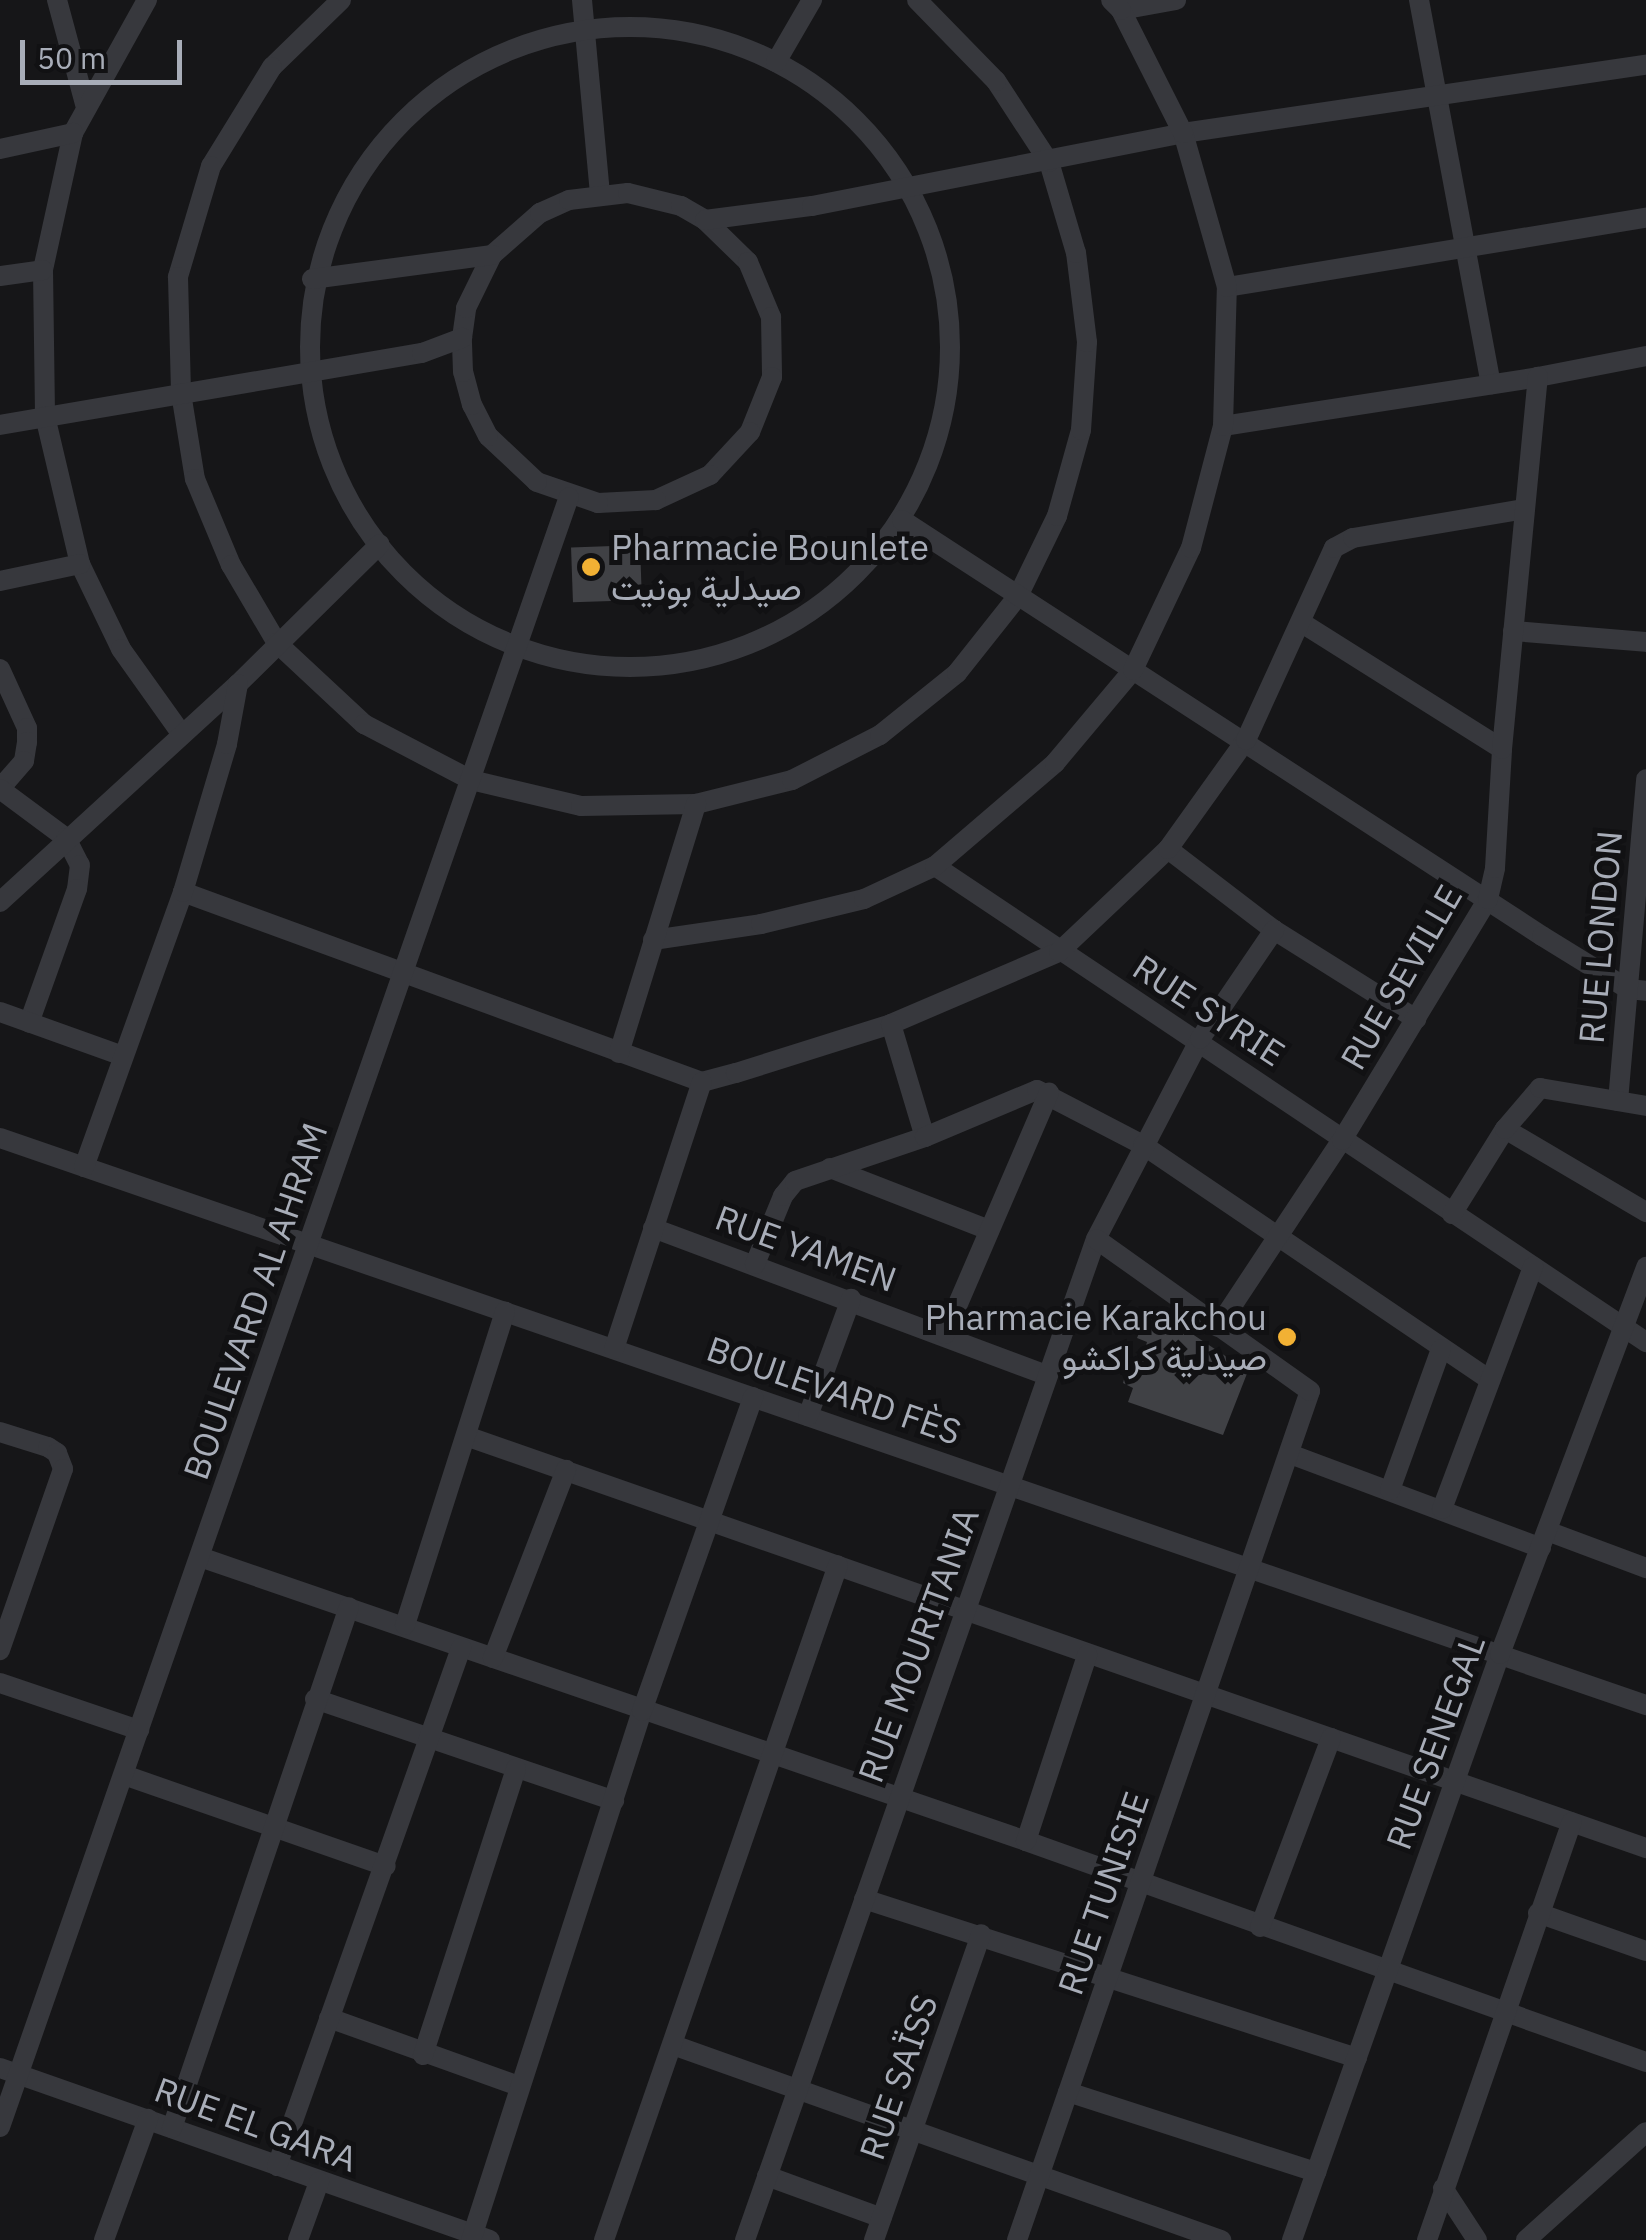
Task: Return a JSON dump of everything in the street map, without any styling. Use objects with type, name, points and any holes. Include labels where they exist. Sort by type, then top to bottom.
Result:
[{"type":"street","points":[[56,0],[85,104]]},
{"type":"street","points":[[146,0],[72,133],[42,270],[45,416],[80,564],[120,649],[180,733]]},
{"type":"street","points":[[342,0],[272,67],[211,166],[178,277],[181,393],[195,479],[230,565],[277,643],[364,724],[471,780],[581,806],[696,804],[792,780],[880,736],[956,673],[1018,596],[1058,516],[1081,430],[1087,342],[1076,253],[1048,162],[996,81],[917,0]]},
{"type":"street","points":[[582,0],[600,194]]},
{"type":"street","points":[[776,62],[812,0]]},
{"type":"street","points":[[654,940],[761,924],[864,899],[935,866],[1055,763],[1134,670],[1191,548],[1223,426],[1227,287],[1184,133],[1116,5],[1176,0]]},
{"type":"street","points":[[1419,0],[1491,384]]},
{"type":"street","points":[[651,27],[715,38],[776,62],[851,115],[909,188],[942,269],[952,355],[938,441],[902,520],[856,577],[813,611],[732,654],[660,669],[586,667],[517,650],[444,607],[380,544],[332,466],[311,370],[312,279],[339,205],[382,139],[411,112],[440,86],[509,48],[586,28],[651,27]]},
{"type":"street","points":[[706,220],[909,188],[1184,133],[1646,65]]},
{"type":"street","points":[[0,149],[72,133]]},
{"type":"street","points":[[600,194],[655,197],[706,220],[748,262],[766,303],[774,347],[764,406],[732,455],[684,490],[627,504],[569,496],[538,482],[510,462],[488,436],[468,389],[462,338],[472,294],[492,255],[540,213],[600,194]]},
{"type":"street","points":[[1227,287],[1646,218]]},
{"type":"street","points":[[312,279],[492,255]]},
{"type":"street","points":[[0,276],[42,270]]},
{"type":"street","points":[[0,425],[422,353],[462,338]]},
{"type":"street","points":[[1223,426],[1538,378],[1646,356]]},
{"type":"street","name":"RUE SEVILLE","points":[[1218,1327],[1342,1140],[1488,899],[1496,868],[1502,748],[1538,378]]},
{"type":"street","name":"BOULEVARD AL AHRAM","points":[[0,2127],[10,2071],[124,1775],[569,496]]},
{"type":"street","points":[[183,892],[702,1082],[891,1024],[1059,952],[1168,849],[1246,740],[1329,556],[1345,540],[1525,509]]},
{"type":"street","points":[[902,520],[1488,899],[1637,990]]},
{"type":"street","points":[[0,902],[180,733],[238,684],[380,544]]},
{"type":"street","points":[[0,581],[80,564]]},
{"type":"street","points":[[1302,623],[1502,748]]},
{"type":"street","points":[[1513,631],[1646,642]]},
{"type":"street","points":[[0,668],[27,728],[28,742],[24,760],[0,789],[66,838],[80,865],[78,889],[30,1023]]},
{"type":"street","points":[[84,1167],[183,892],[227,744],[238,684]]},
{"type":"street","name":"RUE LONDON","points":[[1618,1101],[1637,990],[1646,779]]},
{"type":"street","points":[[619,1053],[696,804]]},
{"type":"street","points":[[1168,849],[1274,930],[1416,1019]]},
{"type":"street","name":"RUE SYRIE","points":[[935,866],[1059,952],[1200,1039],[1342,1140],[1646,1342]]},
{"type":"street","name":"RUE MOURITANIA","points":[[745,2240],[1096,1239],[1200,1039],[1274,930]]},
{"type":"street","points":[[0,1012],[123,1056]]},
{"type":"street","points":[[891,1024],[925,1137]]},
{"type":"street","points":[[614,1349],[702,1082]]},
{"type":"street","points":[[1452,1214],[1505,1129],[1540,1088],[1646,1106]]},
{"type":"street","points":[[944,1334],[1048,1092]]},
{"type":"street","points":[[755,1264],[784,1196],[796,1181],[925,1137],[1024,1094],[1048,1092],[1143,1145],[1490,1380]]},
{"type":"street","points":[[1505,1129],[1646,1212]]},
{"type":"street","name":"BOULEVARD FÈS","points":[[0,1138],[1646,1704]]},
{"type":"street","points":[[830,1168],[989,1230]]},
{"type":"street","name":"RUE YAMEN","points":[[653,1228],[851,1298],[1048,1376]]},
{"type":"street","points":[[1096,1239],[1218,1327]]},
{"type":"street","points":[[1442,1510],[1534,1267]]},
{"type":"street","name":"RUE SENEGAL","points":[[1292,2240],[1500,1654],[1646,1268]]},
{"type":"street","points":[[808,1416],[851,1298]]},
{"type":"street","points":[[405,1625],[506,1312]]},
{"type":"street","name":"RUE TUNISIE","points":[[1017,2240],[1310,1391],[1218,1327]]},
{"type":"street","points":[[1390,1490],[1440,1349]]},
{"type":"street","points":[[478,2238],[519,2086],[642,1711],[753,1397]]},
{"type":"street","points":[[0,1432],[48,1447],[57,1453],[63,1469],[0,1650]]},
{"type":"street","points":[[466,1436],[1646,1848]]},
{"type":"street","points":[[1290,1454],[1442,1510],[1646,1568]]},
{"type":"street","points":[[493,1658],[566,1470]]},
{"type":"street","points":[[200,1557],[1026,1841],[1140,1885],[1646,2062]]},
{"type":"street","points":[[604,2240],[838,1565]]},
{"type":"street","points":[[172,2128],[349,1607]]},
{"type":"street","points":[[277,2166],[461,1648]]},
{"type":"street","points":[[1026,1841],[1087,1655]]},
{"type":"street","points":[[0,1684],[139,1730]]},
{"type":"street","points":[[315,1698],[614,1801]]},
{"type":"street","points":[[1260,1926],[1331,1738]]},
{"type":"street","points":[[423,2054],[516,1769]]},
{"type":"street","points":[[124,1775],[386,1866]]},
{"type":"street","points":[[1426,2240],[1572,1822]]},
{"type":"street","points":[[864,1899],[1357,2058]]},
{"type":"street","points":[[1538,1913],[1646,1951]]},
{"type":"street","name":"RUE SAÏSS","points":[[874,2240],[981,1934]]},
{"type":"street","points":[[330,2018],[519,2086]]},
{"type":"street","points":[[673,2045],[1220,2240]]},
{"type":"street","name":"RUE EL GARA","points":[[10,2071],[478,2238]]},
{"type":"street","points":[[1068,2092],[1316,2172]]},
{"type":"street","points":[[104,2240],[148,2119]]},
{"type":"street","points":[[1526,2240],[1646,2132]]},
{"type":"street","points":[[766,2176],[882,2218]]},
{"type":"street","points":[[298,2240],[319,2182]]},
{"type":"street","points":[[1444,2188],[1477,2240]]},
{"type":"building","points":[[640,545],[642,600],[573,602],[571,547]]},
{"type":"building","points":[[1150,1306],[1248,1371],[1223,1435],[1128,1402],[1133,1388],[1123,1383],[1127,1368],[1138,1372],[1147,1342],[1137,1338]]},
{"type":"place","name":"Pharmacie Bounlete صيدلية بونيت","points":[[591,567]]},
{"type":"place","name":"Pharmacie Karakchou صيدلية كراكشو","points":[[1287,1337]]}]
